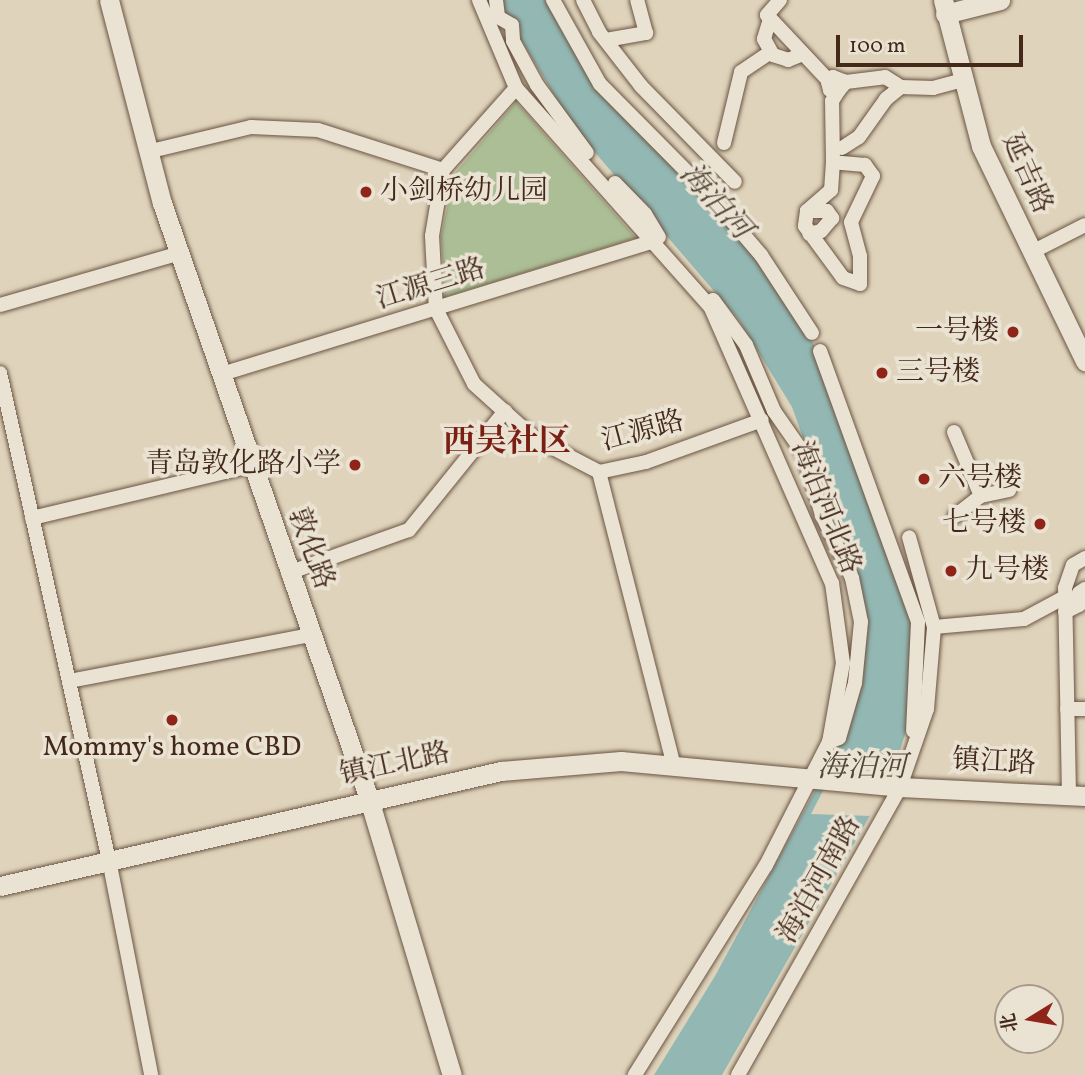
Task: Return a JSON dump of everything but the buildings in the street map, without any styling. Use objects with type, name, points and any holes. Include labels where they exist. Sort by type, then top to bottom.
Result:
[{"type":"street","name":"敦化路","points":[[109,0],[147,152],[251,466],[369,799],[452,1075]]},
{"type":"street","name":"海泊河北路","points":[[479,0],[516,89],[711,308],[832,583],[843,663],[829,742],[766,864],[635,1075]]},
{"type":"street","points":[[496,0],[498,17],[512,25],[513,41],[548,102],[567,121],[578,145],[645,214],[730,322],[764,377],[774,411],[804,454],[822,515],[852,578],[861,622],[855,683],[839,738],[829,742]]},
{"type":"street","points":[[553,0],[600,84],[708,193],[761,255],[812,333]]},
{"type":"street","points":[[583,0],[606,40],[642,86],[735,182]]},
{"type":"street","points":[[606,40],[646,33],[637,0]]},
{"type":"street","points":[[780,0],[766,15],[803,54],[838,84],[885,77],[901,87],[933,88],[962,80]]},
{"type":"street","points":[[944,7],[1000,0]]},
{"type":"street","name":"延吉路","points":[[944,7],[981,146],[1085,361]]},
{"type":"street","points":[[770,19],[764,39],[771,52],[788,60],[803,54]]},
{"type":"street","points":[[724,142],[741,72],[771,52]]},
{"type":"street","points":[[807,211],[831,190],[832,101],[838,84]]},
{"type":"street","points":[[842,148],[859,137],[886,99],[901,87]]},
{"type":"street","points":[[147,152],[251,127],[318,130],[443,170],[516,89]]},
{"type":"street","points":[[807,211],[809,234],[835,270],[842,272],[851,262],[859,267],[851,222],[873,176],[865,165],[832,162]]},
{"type":"street","name":"江源路","points":[[443,170],[432,236],[436,309],[474,384],[534,438],[599,472],[646,462],[762,420]]},
{"type":"street","points":[[807,211],[827,211],[832,218],[821,231],[809,234]]},
{"type":"street","points":[[1032,252],[1085,225]]},
{"type":"street","name":"江源三路","points":[[222,374],[654,241]]},
{"type":"street","points":[[0,305],[180,253]]},
{"type":"street","points":[[820,351],[918,622],[918,684],[910,756]]},
{"type":"street","points":[[0,373],[109,860],[151,1075]]},
{"type":"street","points":[[289,573],[409,530],[505,411]]},
{"type":"street","points":[[954,432],[981,496]]},
{"type":"street","points":[[32,518],[251,466]]},
{"type":"street","points":[[599,472],[674,766]]},
{"type":"street","points":[[955,516],[981,496],[1009,489]]},
{"type":"street","name":"海泊河南路","points":[[738,1075],[900,787],[927,709],[934,627],[909,537]]},
{"type":"street","points":[[1077,796],[1067,709],[1065,604],[1073,565],[1085,558]]},
{"type":"street","points":[[934,627],[1024,619],[1065,604],[1079,605],[1079,593],[1085,589]]},
{"type":"street","points":[[69,681],[311,635]]},
{"type":"street","points":[[1067,709],[1085,709]]},
{"type":"street","name":"镇江北路","points":[[0,886],[369,799],[501,771],[621,761],[809,779]]},
{"type":"street","name":"镇江路","points":[[809,779],[900,787],[1077,796]]},
{"type":"green space","points":[[516,102],[636,238],[445,297],[441,237],[454,174]]},
{"type":"water","name":"海泊河","points":[[497,0],[546,0],[590,80],[757,257],[812,340],[914,624],[909,721],[892,777],[722,1075],[654,1075],[715,976],[845,735],[861,650],[843,548],[792,407],[738,319],[574,128]]},
{"type":"pier","points":[[841,756],[901,759],[873,816],[811,814]]},
{"type":"place","name":"小剑桥幼儿园","points":[[366,192]]},
{"type":"place","name":"一号楼","points":[[1013,332]]},
{"type":"place","name":"三号楼","points":[[882,373]]},
{"type":"place","name":"青岛敦化路小学","points":[[355,465]]},
{"type":"place","name":"六号楼","points":[[924,479]]},
{"type":"place","name":"七号楼","points":[[1040,524]]},
{"type":"place","name":"九号楼","points":[[951,571]]},
{"type":"place","name":"Mommy's home CBD","points":[[172,720]]},
{"type":"district","name":"西吴社区","points":[[507,443]]}]
